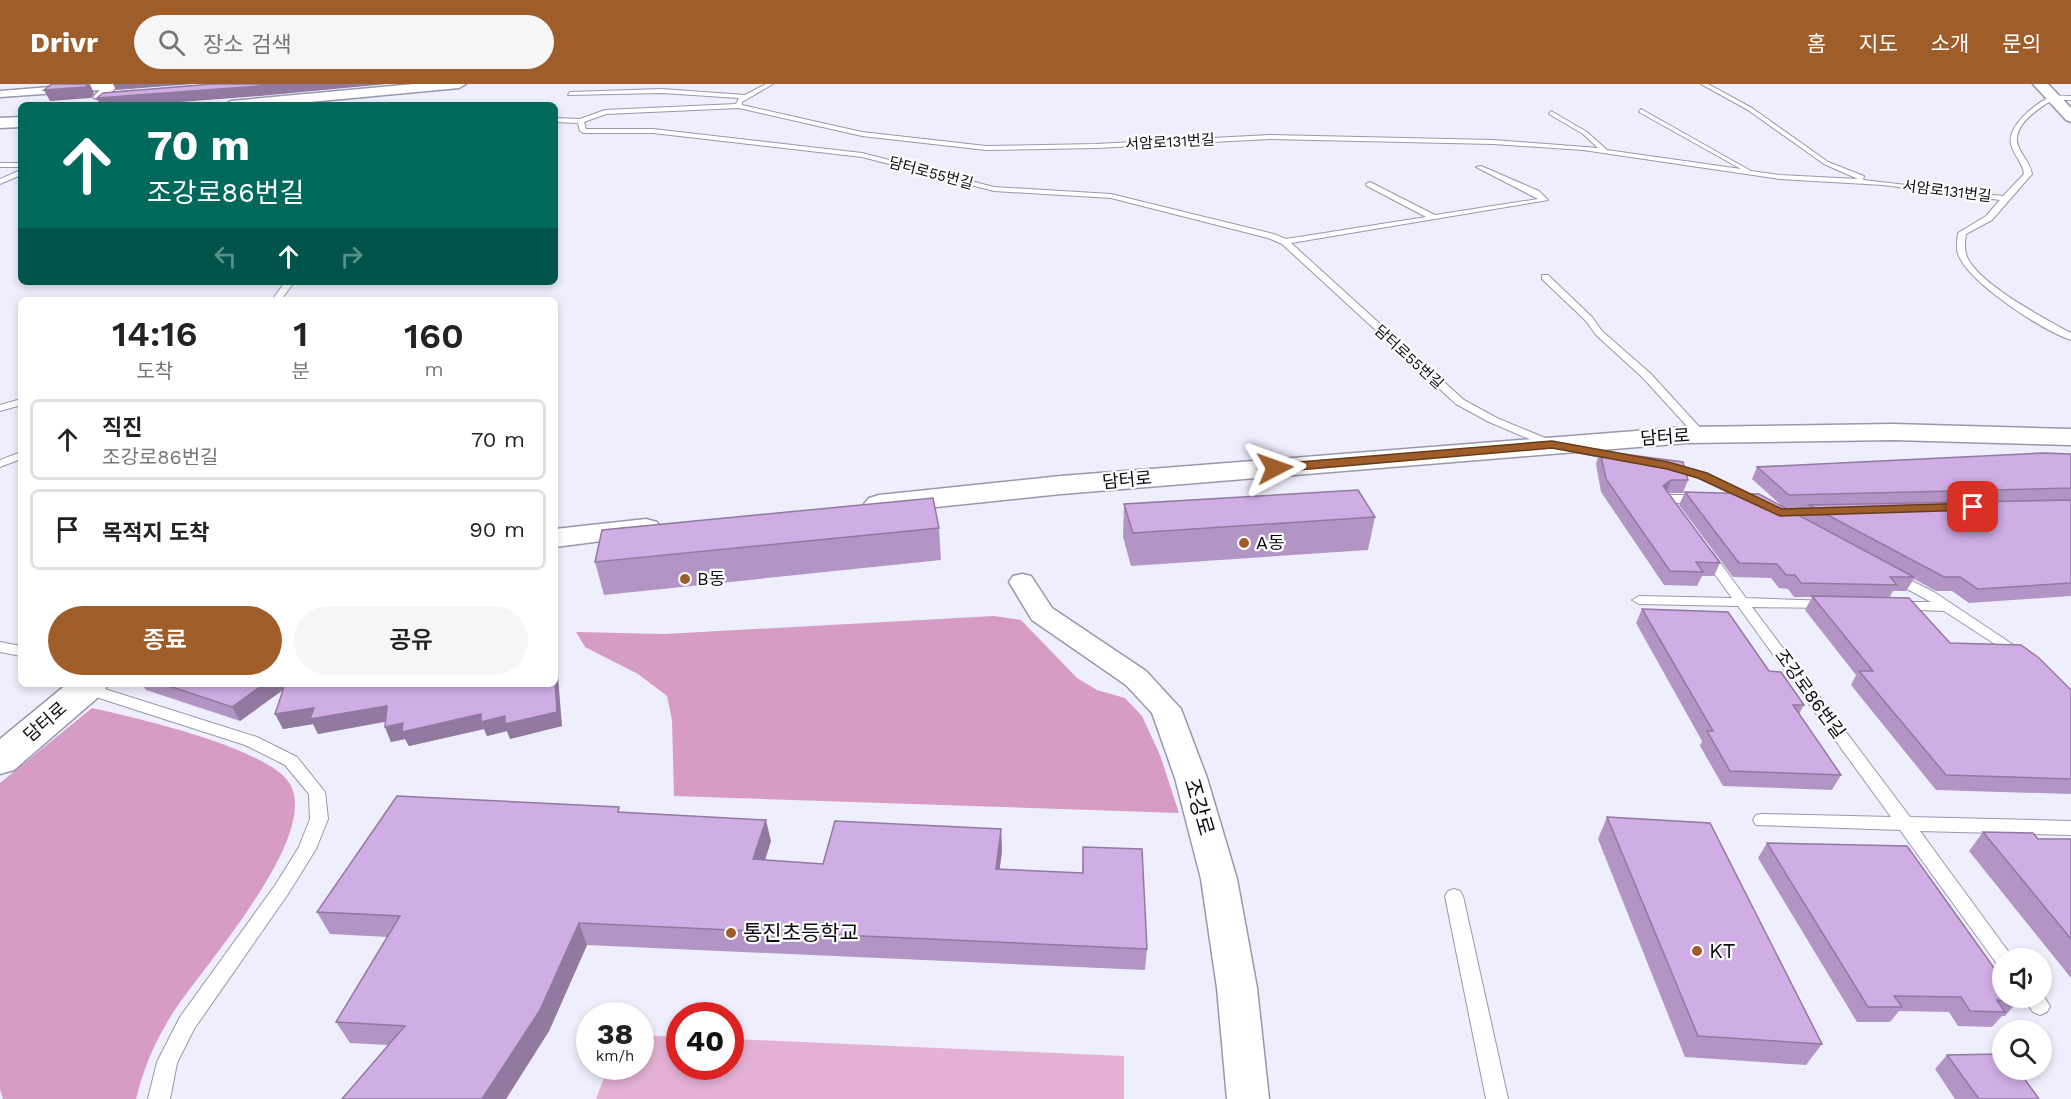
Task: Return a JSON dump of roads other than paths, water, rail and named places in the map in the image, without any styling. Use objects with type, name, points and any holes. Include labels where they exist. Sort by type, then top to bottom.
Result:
[{"type":"street","points":[[243,98],[459,84]]},
{"type":"street","points":[[2040,84],[2071,117]]},
{"type":"street","points":[[0,94],[82,86],[111,86],[99,97],[145,93]]},
{"type":"street","points":[[0,123],[18,122]]},
{"type":"street","name":"담터로","points":[[847,507],[1061,485],[1700,434],[1893,432],[2071,437]]},
{"type":"street","points":[[558,538],[669,525]]},
{"type":"street","name":"조강로","points":[[1022,582],[1042,614],[1136,678],[1166,709],[1191,778],[1219,879],[1237,988],[1248,1099]]},
{"type":"street","name":"담터로","points":[[0,760],[81,687]]},
{"type":"lane","points":[[739,106],[739,101],[744,97],[770,84]]},
{"type":"lane","name":"서암로131번길","points":[[1704,84],[1750,109],[1826,163],[1869,182]]},
{"type":"lane","points":[[570,94],[662,91],[744,97]]},
{"type":"lane","points":[[2051,98],[2071,99]]},
{"type":"lane","name":"서암로131번길","points":[[739,106],[854,133],[986,148],[1096,146],[1270,137],[1493,142],[1605,151],[1809,180],[1869,182],[2005,198],[2028,174],[2027,163],[2013,144],[2014,136],[2021,123],[2051,98]]},
{"type":"lane","name":"담터로55번길","points":[[558,120],[581,121],[605,112],[739,106]]},
{"type":"lane","name":"서암로131번길","points":[[1641,111],[1755,174]]},
{"type":"lane","points":[[1551,112],[1585,133],[1605,151]]},
{"type":"lane","name":"담터로55번길","points":[[581,121],[584,131],[592,132],[653,131],[862,155],[994,189],[1093,193],[1252,231],[1285,242],[1460,402],[1493,420],[1552,445]]},
{"type":"lane","points":[[0,165],[18,165]]},
{"type":"lane","name":"담터로55번길","points":[[1285,242],[1544,200],[1536,193],[1479,167]]},
{"type":"lane","points":[[0,182],[18,173]]},
{"type":"lane","points":[[1370,184],[1434,218]]},
{"type":"lane","points":[[2005,198],[1989,218],[1962,233],[1960,248],[1963,256],[1969,267],[1989,285],[2071,337]]},
{"type":"lane","name":"담터로","points":[[1545,277],[1589,319],[1599,333],[1647,376],[1700,434]]},
{"type":"lane","points":[[278,297],[288,285]]},
{"type":"lane","points":[[0,408],[18,403]]},
{"type":"lane","points":[[1552,445],[1634,460]]},
{"type":"lane","points":[[0,464],[18,456]]},
{"type":"lane","points":[[1657,464],[1703,476],[1752,498],[1800,524]]},
{"type":"lane","points":[[1680,518],[1666,499],[1752,498]]},
{"type":"lane","points":[[1780,513],[1837,511]]},
{"type":"lane","name":"조강로86번길","points":[[1701,546],[1997,948]]},
{"type":"lane","points":[[1881,569],[1948,607],[2034,664]]},
{"type":"lane","points":[[1639,600],[1845,604]]},
{"type":"lane","points":[[1880,605],[1948,607]]},
{"type":"lane","points":[[0,646],[18,650]]},
{"type":"lane","points":[[85,687],[251,741],[291,761],[317,792],[320,819],[307,849],[282,889],[187,1023],[167,1062],[159,1099]]},
{"type":"lane","points":[[1762,820],[2071,828]]},
{"type":"lane","points":[[1454,896],[1497,1099]]},
{"type":"place","name":"A동","points":[[1244,543]]},
{"type":"place","name":"B동","points":[[685,579]]},
{"type":"place","name":"통진초등학교","points":[[731,933]]},
{"type":"place","name":"KT","points":[[1697,951]]}]
